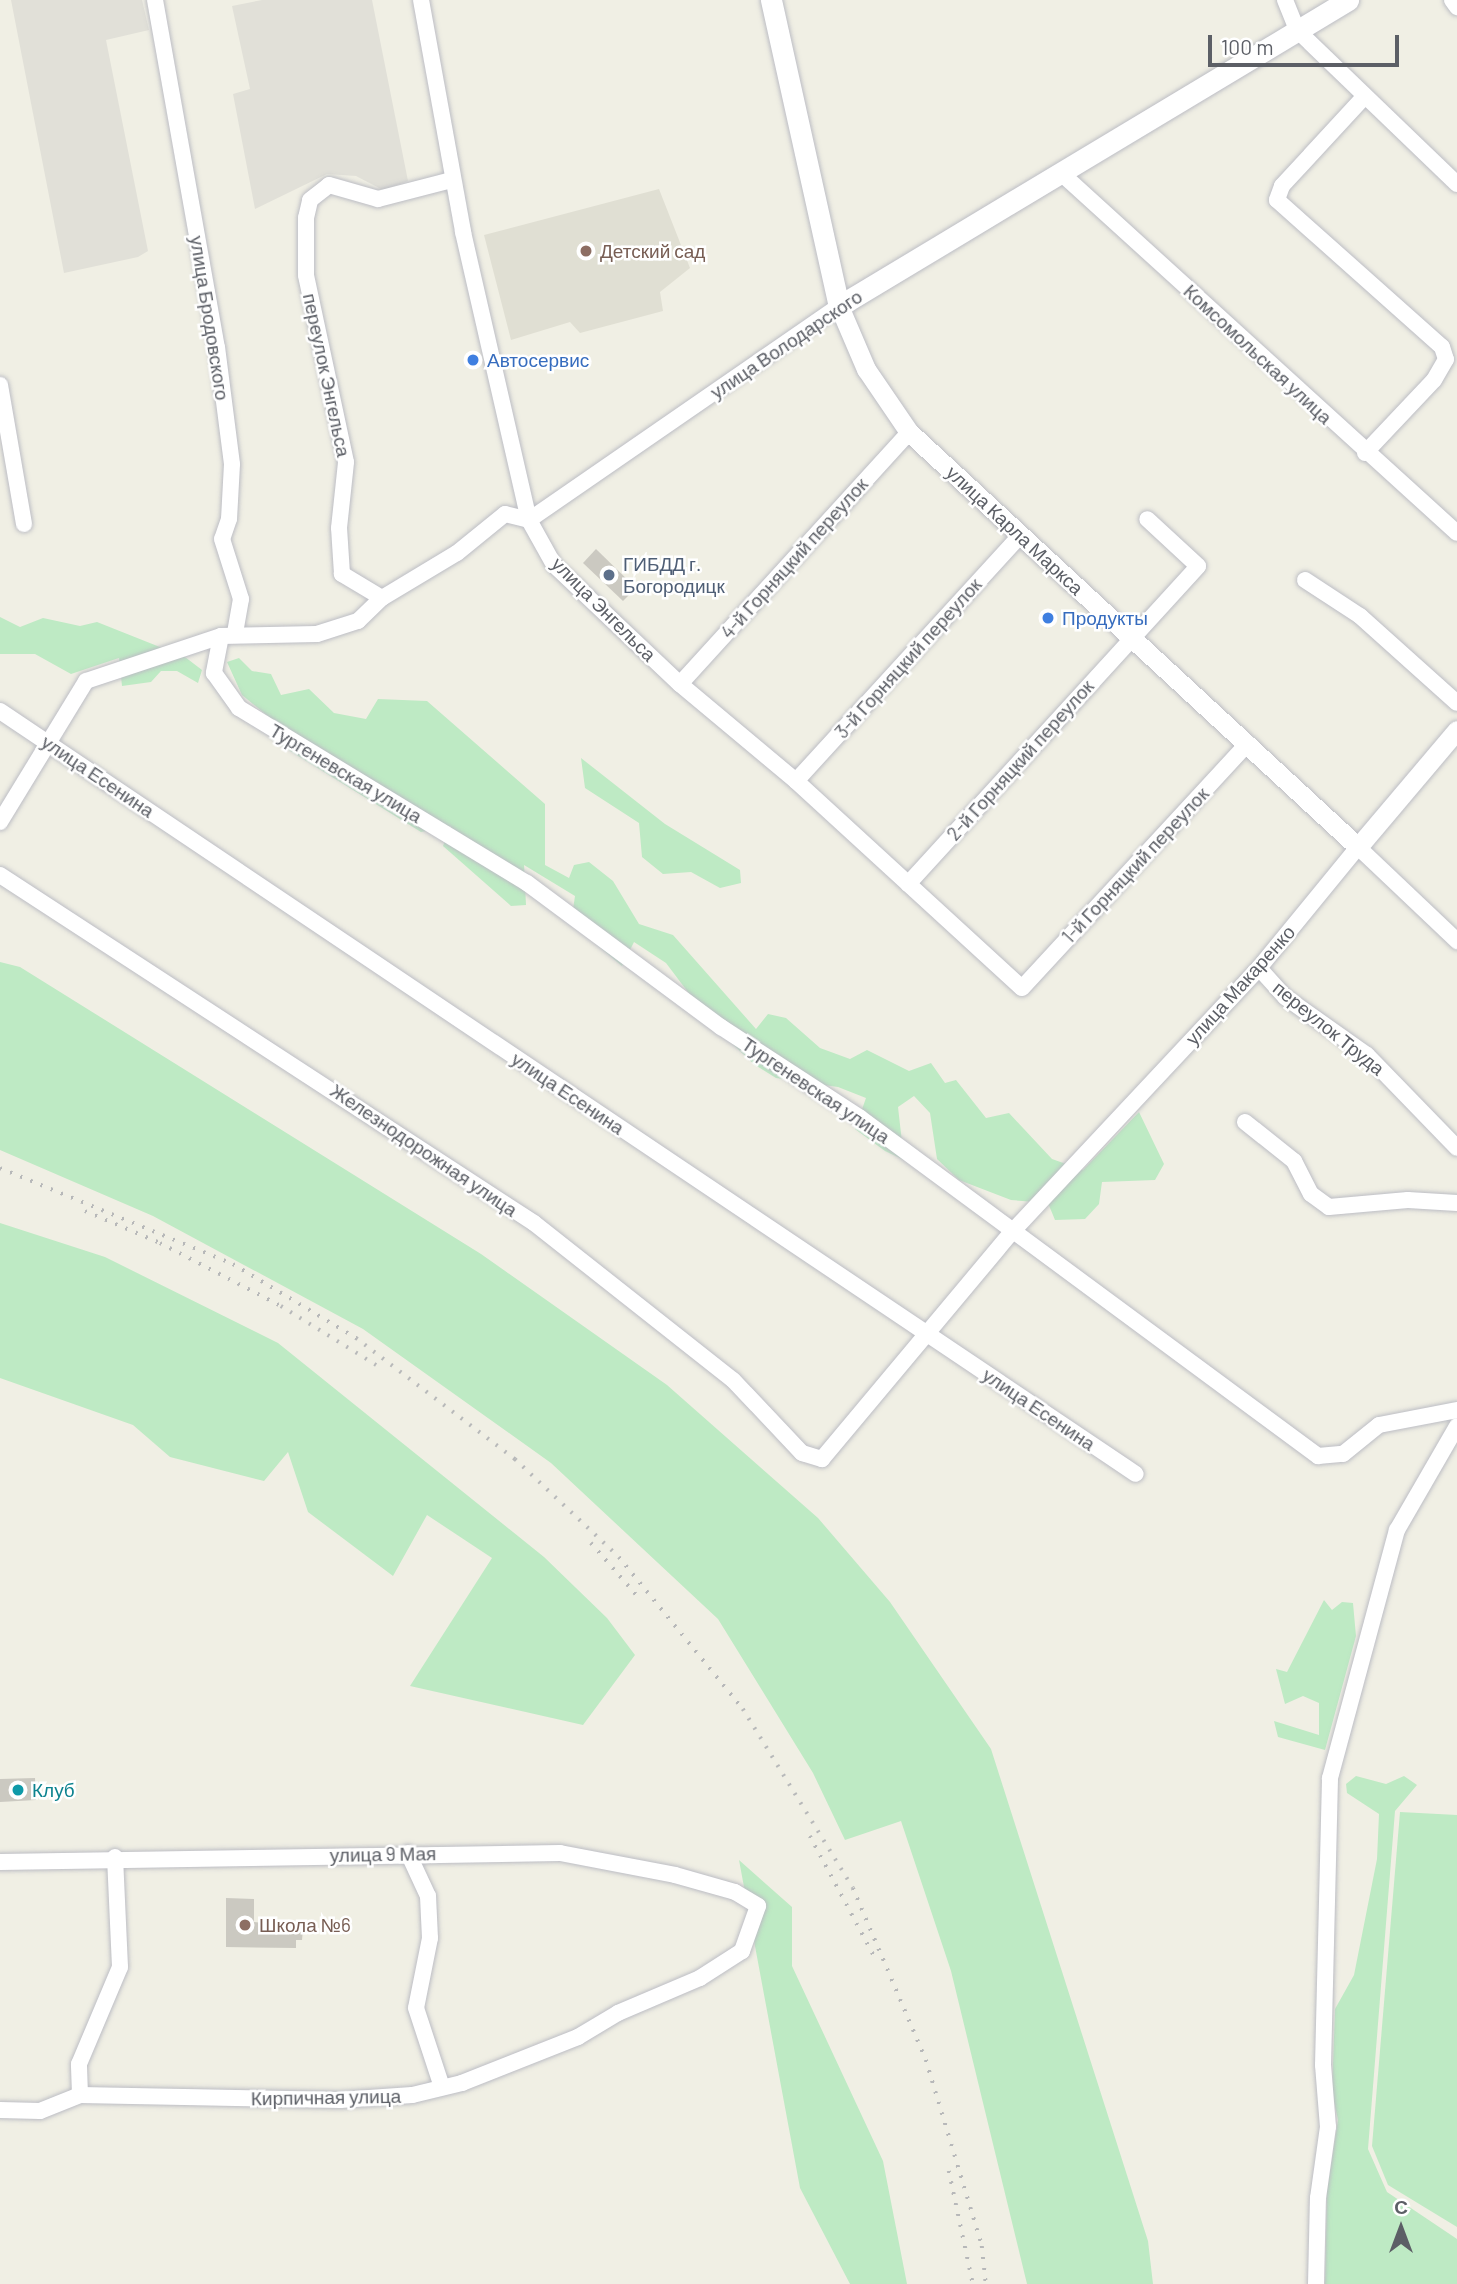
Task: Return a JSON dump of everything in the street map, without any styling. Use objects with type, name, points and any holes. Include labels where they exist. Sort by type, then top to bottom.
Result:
[{"type":"main road","name":"улица Карла Маркса","points":[[771,0],[839,306]]},
{"type":"main road","name":"улица Володарского","points":[[839,306],[1348,0]]},
{"type":"street","name":"улица Бродовского","points":[[155,0],[230,451],[229,519],[222,539],[241,599],[228,635]]},
{"type":"street","name":"улица Энгельса","points":[[421,0],[452,180],[529,520],[554,565],[680,684],[796,781],[1021,988]]},
{"type":"street","points":[[1285,0],[1297,30],[1457,184]]},
{"type":"street","points":[[1452,0],[1457,7]]},
{"type":"street","points":[[1364,97],[1282,186],[1277,200],[1442,347],[1452,361],[1364,453]]},
{"type":"street","name":"Комсомольская улица","points":[[1061,173],[1364,453],[1457,533]]},
{"type":"street","name":"переулок Энгельса","points":[[382,598],[342,574],[339,528],[346,463],[306,275],[306,218],[310,200],[329,185],[378,199],[452,180]]},
{"type":"street","name":"улица Карла Маркса","points":[[839,306],[866,369],[909,432],[1358,847],[1453,930]]},
{"type":"street","name":"улица Володарского","points":[[529,520],[839,306]]},
{"type":"street","points":[[0,385],[24,524]]},
{"type":"street","name":"4-й Горняцкий переулок","points":[[680,684],[909,432]]},
{"type":"street","points":[[0,822],[50,745],[86,681],[228,635],[317,634],[359,621],[382,598],[457,553],[505,514],[529,520]]},
{"type":"street","name":"2-й Горняцкий переулок","points":[[908,884],[1130,637],[1198,566],[1147,519]]},
{"type":"street","name":"3-й Горняцкий переулок","points":[[796,781],[1021,536]]},
{"type":"street","points":[[1305,580],[1360,616],[1457,703]]},
{"type":"street","name":"Тургеневская улица","points":[[228,635],[215,673],[239,708],[527,883],[721,1027],[859,1117],[1318,1456],[1343,1454],[1379,1425],[1457,1410]]},
{"type":"street","name":"улица Есенина","points":[[0,711],[1136,1474]]},
{"type":"street","name":"улица Макаренко","points":[[822,1459],[1012,1232],[1259,968],[1457,730]]},
{"type":"street","name":"1-й Горняцкий переулок","points":[[1021,988],[1248,743]]},
{"type":"street","name":"Железнодорожная улица","points":[[0,875],[534,1223],[733,1381],[802,1453],[822,1459]]},
{"type":"street","name":"переулок Труда","points":[[1259,968],[1285,997],[1367,1055],[1457,1148]]},
{"type":"street","points":[[1245,1122],[1294,1161],[1311,1194],[1329,1208],[1408,1200],[1457,1203]]},
{"type":"street","points":[[1316,2284],[1318,2198],[1328,2127],[1323,2065],[1330,1778],[1396,1530],[1457,1426]]},
{"type":"street","points":[[408,1853],[428,1896],[430,1938],[416,2008],[441,2084]]},
{"type":"street","name":"улица 9 Мая","points":[[0,1862],[115,1857],[560,1853],[624,1861],[735,1892],[758,1906]]},
{"type":"street","points":[[80,2095],[79,2064],[120,1968],[115,1857]]},
{"type":"street","name":"Кирпичная улица","points":[[0,2110],[40,2111],[80,2095],[340,2100],[412,2095],[441,2084],[462,2083],[578,2037],[700,1978],[742,1951],[758,1906]]},
{"type":"shaded area","points":[[11,0],[142,0],[149,30],[106,40],[148,251],[138,257],[64,273]]},
{"type":"shaded area","points":[[262,0],[372,0],[408,181],[383,190],[356,176],[327,174],[255,209],[233,94],[250,89],[232,6]]},
{"type":"shaded area","name":"Детский сад","points":[[659,189],[690,268],[660,292],[663,311],[580,333],[570,322],[511,340],[484,235]]},
{"type":"green space","points":[[0,617],[20,627],[43,618],[80,626],[97,622],[185,657],[202,670],[198,683],[177,671],[161,671],[151,682],[122,686],[119,658],[71,674],[35,654],[0,654]]},
{"type":"green space","points":[[239,658],[252,671],[271,674],[281,695],[309,689],[334,713],[366,719],[378,699],[427,701],[545,804],[545,865],[569,878],[574,865],[589,862],[613,881],[639,924],[673,935],[756,1029],[768,1014],[786,1018],[820,1048],[850,1059],[867,1050],[909,1071],[931,1063],[945,1083],[956,1080],[986,1118],[1009,1113],[1052,1159],[1083,1170],[1139,1112],[1164,1164],[1155,1180],[1102,1182],[1099,1204],[1085,1219],[1055,1220],[1048,1203],[1011,1200],[959,1180],[937,1159],[930,1113],[914,1096],[898,1107],[904,1160],[885,1151],[855,1129],[866,1098],[838,1087],[776,1078],[755,1065],[715,1028],[666,963],[634,942],[622,966],[571,923],[575,896],[524,865],[526,905],[511,906],[443,846],[451,826],[421,832],[274,741],[261,727],[269,717],[242,695],[227,662]]},
{"type":"green space","points":[[581,758],[665,824],[740,870],[741,883],[720,888],[691,872],[663,874],[642,857],[639,823],[585,788]]},
{"type":"green space","points":[[0,962],[20,967],[481,1254],[667,1385],[818,1518],[890,1602],[991,1749],[1148,2241],[1153,2284],[1027,2284],[951,1971],[901,1821],[845,1840],[813,1773],[718,1619],[551,1463],[363,1329],[153,1216],[0,1150]]},
{"type":"green space","points":[[0,1223],[105,1257],[278,1343],[544,1557],[607,1618],[635,1655],[583,1725],[410,1686],[492,1558],[427,1515],[393,1576],[308,1512],[288,1452],[264,1481],[170,1457],[133,1425],[0,1378]]},
{"type":"green space","points":[[1324,1600],[1332,1610],[1342,1602],[1353,1603],[1356,1636],[1325,1750],[1278,1737],[1274,1721],[1319,1735],[1319,1703],[1303,1696],[1285,1704],[1276,1669],[1287,1672]]},
{"type":"green space","points":[[1356,1776],[1386,1784],[1404,1776],[1417,1785],[1395,1811],[1368,2149],[1387,2192],[1457,2239],[1457,2284],[1325,2284],[1327,2191],[1338,2120],[1332,2092],[1335,2009],[1354,1975],[1377,1859],[1379,1814],[1347,1793],[1346,1784]]},
{"type":"green space","points":[[1400,1812],[1457,1815],[1457,2227],[1388,2185],[1372,2146]]},
{"type":"green space","points":[[739,1860],[792,1907],[792,1966],[883,2161],[907,2284],[850,2284],[800,2188]]},
{"type":"building","name":"ГИБДД г. Богородицк","points":[[596,549],[636,588],[623,601],[583,563]]},
{"type":"building","name":"Клуб","points":[[35,1778],[36,1800],[0,1802],[0,1779]]},
{"type":"building","name":"Школа №6","points":[[226,1898],[254,1899],[254,1922],[264,1923],[264,1928],[303,1929],[302,1940],[296,1940],[296,1948],[226,1947]]},
{"type":"railway","points":[[0,1168],[233,1264],[356,1338],[515,1459],[619,1557],[743,1709],[853,1888],[926,2060],[982,2246],[986,2284]]},
{"type":"railway","points":[[85,1211],[160,1243],[281,1306],[381,1368]]},
{"type":"railway","points":[[591,1543],[639,1598]]},
{"type":"railway","points":[[810,1836],[874,1956]]},
{"type":"railway","points":[[949,2171],[973,2284]]},
{"type":"place","name":"Детский сад","points":[[586,251]]},
{"type":"place","name":"Автосервис","points":[[473,360]]},
{"type":"place","name":"ГИБДД г. Богородицк","points":[[609,575]]},
{"type":"place","name":"Продукты","points":[[1048,618]]},
{"type":"place","name":"Клуб","points":[[18,1790]]},
{"type":"place","name":"Школа №6","points":[[245,1925]]}]
